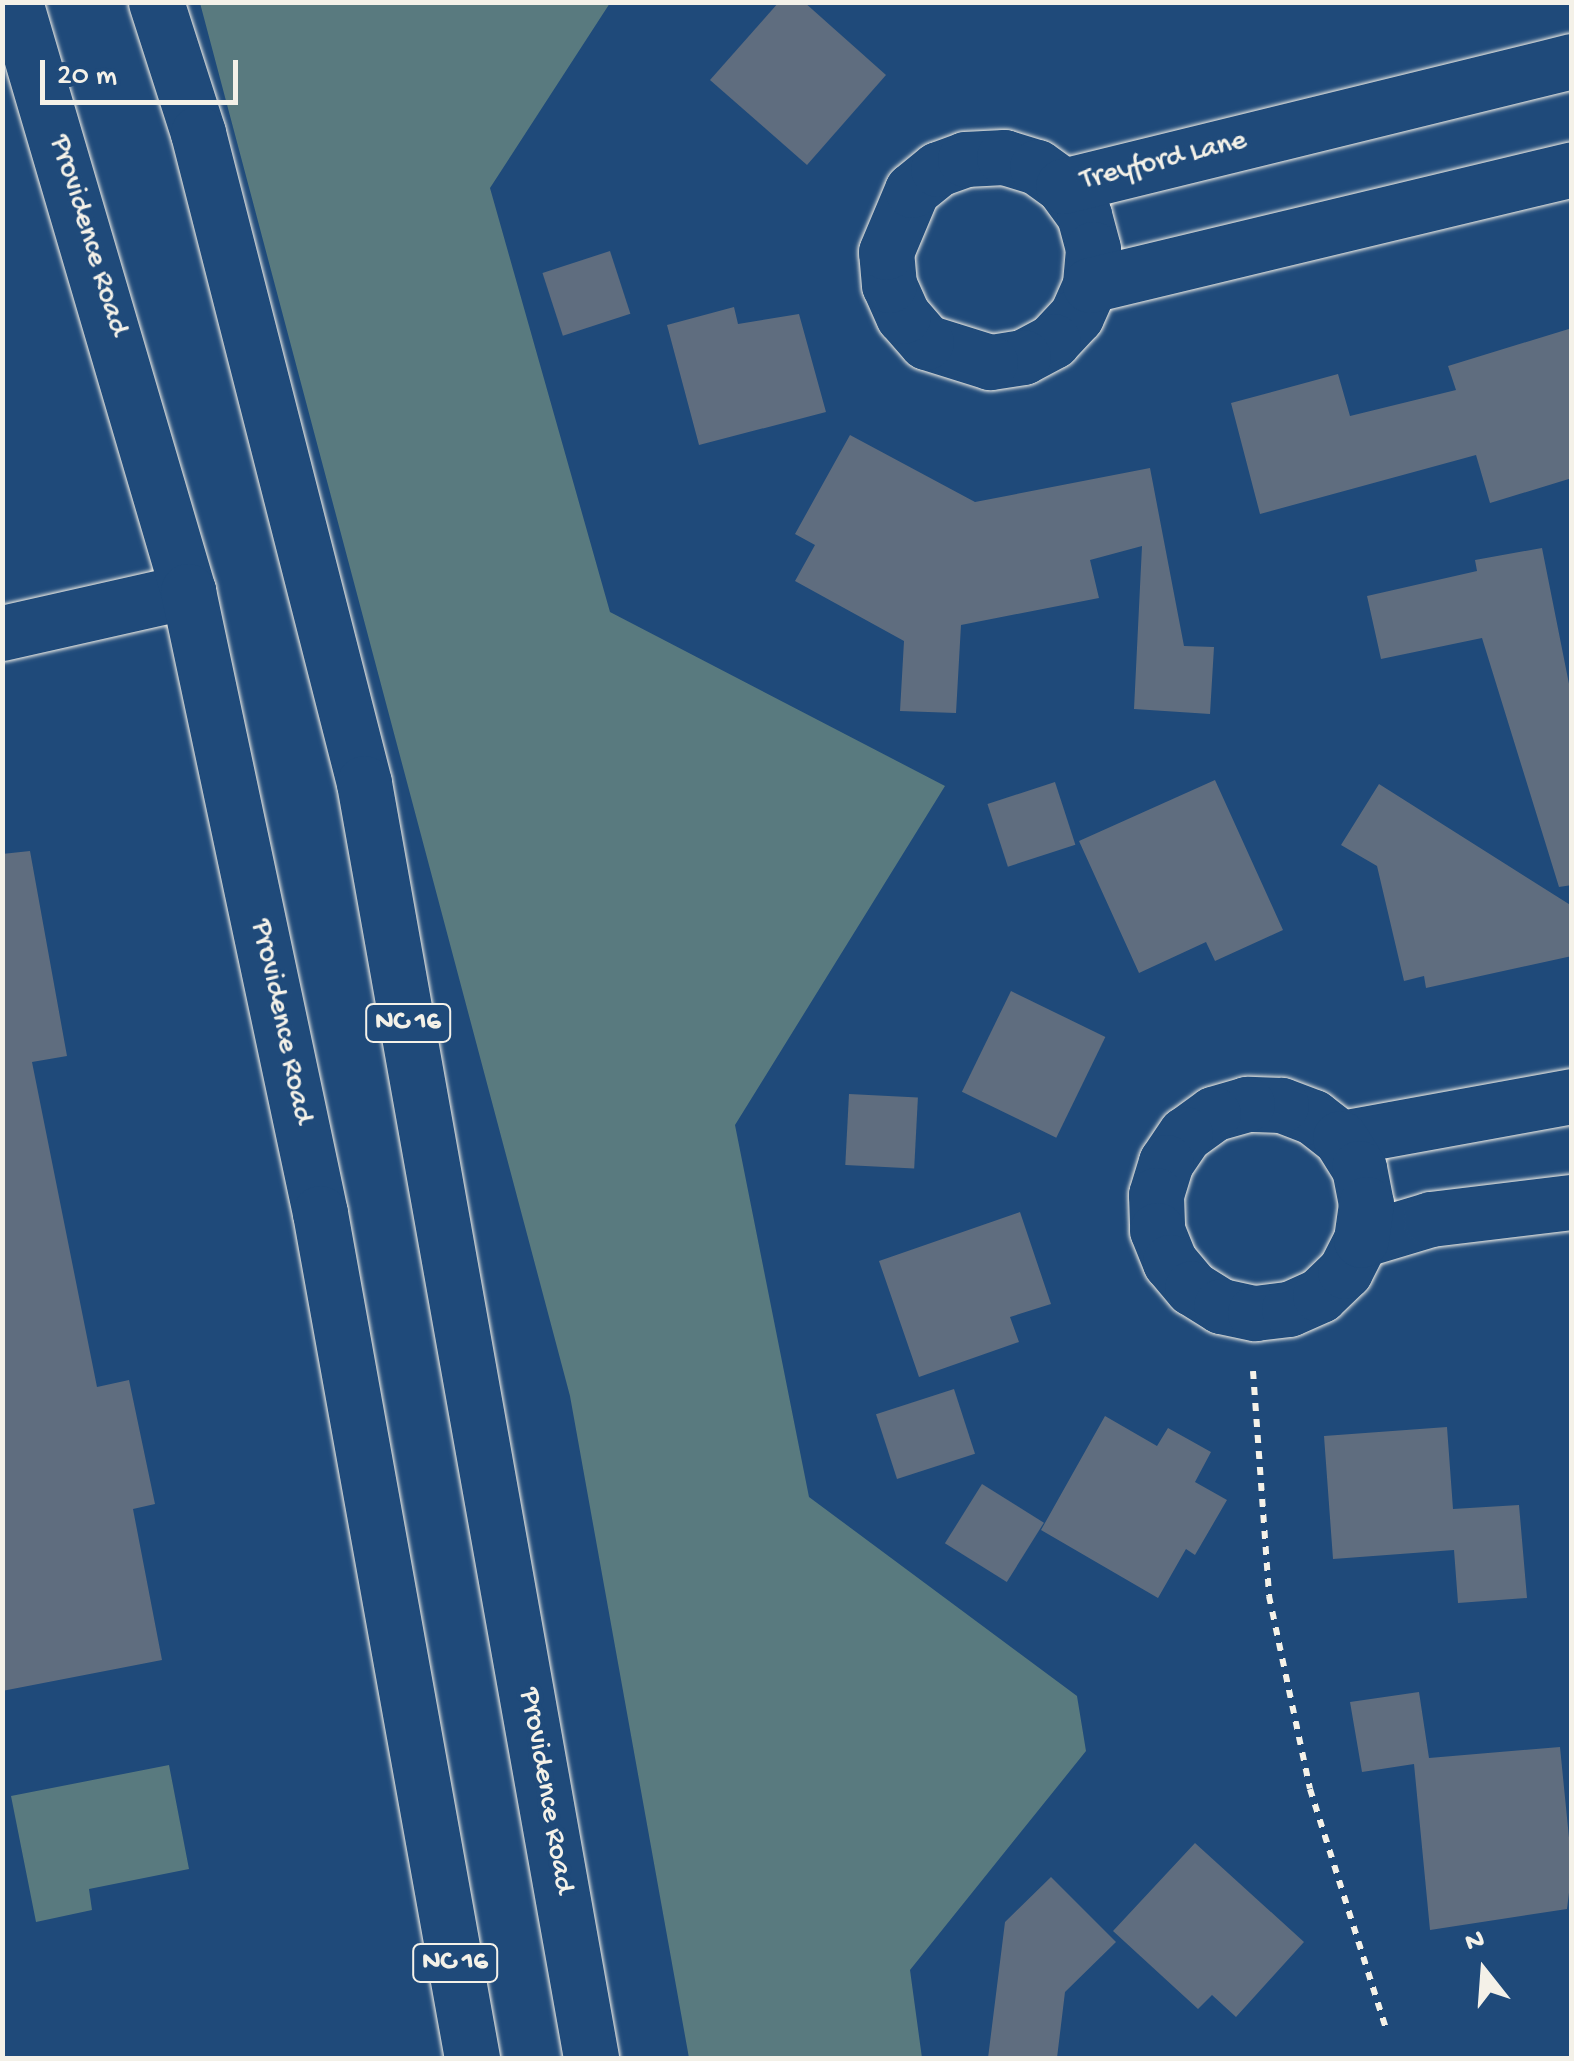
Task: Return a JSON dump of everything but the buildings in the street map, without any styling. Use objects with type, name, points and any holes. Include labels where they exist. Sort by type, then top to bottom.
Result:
[{"type":"main road","name":"Providence Road","points":[[15,2],[188,591],[324,1232],[472,2058]]},
{"type":"main road","name":"Providence Road","points":[[156,2],[198,133],[364,783],[591,2058]]},
{"type":"main road","name":"Treyford Lane","points":[[1090,285],[1076,316],[1053,340],[1023,357],[990,362],[926,342],[903,316],[889,285],[886,252],[894,219],[912,190],[938,169],[965,158],[1004,157],[1036,167],[1063,186],[1572,61]]},
{"type":"main road","points":[[1063,186],[1084,216],[1093,249],[1090,285],[1572,169]]},
{"type":"main road","points":[[2,632],[188,591]]},
{"type":"main road","points":[[1340,1138],[1572,1096]]},
{"type":"main road","points":[[1247,1104],[1281,1105],[1313,1117],[1340,1138],[1359,1168],[1366,1204],[1361,1240],[1345,1271],[1320,1295],[1289,1309],[1255,1312],[1221,1306],[1192,1288],[1170,1262],[1157,1230],[1156,1195],[1166,1162],[1185,1134],[1213,1114],[1247,1104]]},
{"type":"main road","points":[[1361,1240],[1431,1218],[1572,1202]]},
{"type":"path","points":[[1251,1353],[1269,1596],[1310,1789],[1386,2028]]},
{"type":"green space","points":[[200,3],[610,3],[490,188],[610,612],[945,786],[735,1125],[809,1497],[1077,1696],[1086,1751],[910,1970],[922,2058],[689,2058],[570,1396]]},
{"type":"green space","points":[[169,1765],[189,1869],[89,1889],[92,1910],[36,1922],[11,1796]]}]
